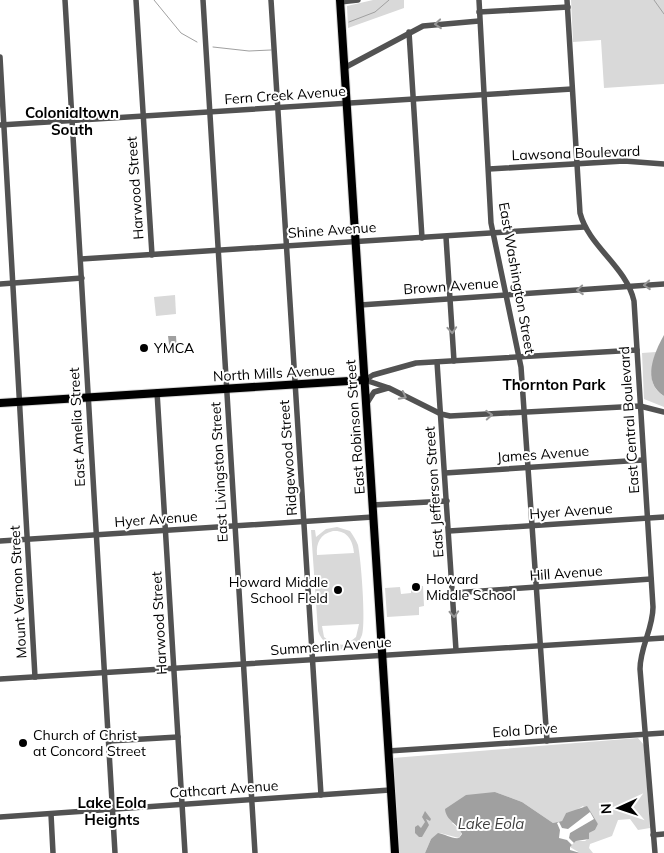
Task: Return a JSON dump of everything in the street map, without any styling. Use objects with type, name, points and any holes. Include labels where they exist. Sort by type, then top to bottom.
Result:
[{"type":"main road","name":"East Robinson Street","points":[[340,1],[395,853]]},
{"type":"main road","name":"North Mills Avenue","points":[[0,403],[365,380]]},
{"type":"street","name":"East Amelia Street","points":[[65,0],[115,853]]},
{"type":"street","name":"Harwood Street","points":[[136,0],[152,254]]},
{"type":"street","name":"East Livingston Street","points":[[203,0],[255,853]]},
{"type":"street","name":"Ridgewood Street","points":[[271,0],[321,795]]},
{"type":"street","points":[[340,1],[358,0]]},
{"type":"street","name":"East Washington Street","points":[[478,0],[494,235],[519,358],[547,741]]},
{"type":"street","name":"East Central Boulevard","points":[[567,0],[580,213],[584,227],[629,286],[634,301],[653,615],[640,663],[655,853]]},
{"type":"street","points":[[479,12],[568,7]]},
{"type":"street","points":[[344,68],[423,26],[479,21]]},
{"type":"street","points":[[410,32],[422,238]]},
{"type":"street","name":"Mount Vernon Street","points":[[0,57],[2,125],[14,283],[18,402],[35,677]]},
{"type":"street","name":"Fern Creek Avenue","points":[[2,125],[572,89]]},
{"type":"street","name":"Lawsona Boulevard","points":[[489,170],[624,161],[664,164]]},
{"type":"street","name":"Shine Avenue","points":[[81,259],[355,241],[494,235],[584,227]]},
{"type":"street","points":[[446,237],[454,361]]},
{"type":"street","points":[[0,284],[82,278]]},
{"type":"street","name":"Brown Avenue","points":[[360,305],[664,284]]},
{"type":"street","name":"North Mills Avenue","points":[[365,380],[373,375],[403,366],[437,362],[637,350]]},
{"type":"street","name":"East Jefferson Street","points":[[437,362],[456,650]]},
{"type":"street","points":[[365,380],[389,388],[441,414],[456,416],[640,406],[664,412]]},
{"type":"street","points":[[366,405],[374,392],[389,388]]},
{"type":"street","name":"Harwood Street","points":[[157,392],[185,853]]},
{"type":"street","name":"James Avenue","points":[[445,473],[643,460]]},
{"type":"street","points":[[372,505],[447,501]]},
{"type":"street","name":"Hyer Avenue","points":[[0,541],[373,517]]},
{"type":"street","name":"Hyer Avenue","points":[[449,531],[664,517]]},
{"type":"street","name":"Hill Avenue","points":[[453,593],[652,579]]},
{"type":"street","name":"Summerlin Avenue","points":[[0,679],[664,638]]},
{"type":"street","name":"Eola Drive","points":[[388,750],[664,733]]},
{"type":"street","points":[[109,741],[178,736]]},
{"type":"street","name":"Cathcart Avenue","points":[[0,817],[390,790]]},
{"type":"street","points":[[51,814],[53,853]]},
{"type":"street","points":[[653,835],[664,834]]},
{"type":"shaded area","points":[[373,0],[404,0],[404,8],[348,28],[347,6]]},
{"type":"shaded area","points":[[571,0],[664,0],[664,84],[604,88],[601,40],[573,42]]},
{"type":"shaded area","points":[[175,295],[176,314],[156,316],[154,297]]},
{"type":"shaded area","points":[[656,352],[652,377],[655,387],[664,396],[664,407],[644,399],[642,353]]},
{"type":"shaded area","name":"Howard Middle School FIeld","points":[[337,527],[350,531],[358,545],[363,591],[363,628],[358,642],[353,647],[346,649],[332,647],[321,638],[318,631],[311,530],[315,530],[316,537],[326,529]],"holes":[[[333,531],[346,534],[351,540],[354,553],[317,555],[317,547],[320,540],[325,534]],[[359,624],[356,637],[346,645],[333,644],[324,637],[322,626]]]},
{"type":"shaded area","points":[[411,586],[423,586],[424,606],[419,607],[419,615],[387,617],[385,588],[400,587],[401,594],[411,593]]},
{"type":"shaded area","points":[[638,738],[644,745],[650,828],[638,830],[630,819],[618,820],[612,836],[590,844],[589,848],[593,853],[580,853],[570,847],[576,841],[585,841],[589,838],[589,833],[595,830],[598,824],[583,806],[573,812],[566,813],[562,821],[553,823],[522,802],[495,792],[452,823],[462,832],[459,838],[440,833],[431,839],[425,853],[398,853],[393,758]]},
{"type":"water","points":[[664,335],[664,396],[657,390],[651,375],[654,359]]},
{"type":"water","points":[[168,336],[176,336],[177,352],[170,352]]},
{"type":"water","name":"Lake Eola","points":[[495,792],[522,802],[553,823],[562,821],[566,813],[587,806],[598,824],[595,830],[589,833],[589,839],[576,841],[570,847],[570,850],[580,853],[425,853],[431,839],[438,833],[456,838],[459,838],[462,834],[445,809],[466,795]]},
{"type":"water","points":[[425,811],[431,819],[430,821],[426,819],[429,825],[422,837],[419,837],[415,833],[415,827],[418,825],[421,828],[425,822],[422,817]]},
{"type":"pier","points":[[590,812],[594,819],[570,833],[569,838],[574,843],[572,845],[567,840],[559,838],[560,830],[557,823],[559,822],[562,828],[568,829]]},
{"type":"waterway","points":[[154,0],[181,33],[197,42]]},
{"type":"waterway","points":[[349,22],[375,12],[389,0]]},
{"type":"waterway","points":[[654,0],[664,14]]},
{"type":"waterway","points":[[213,47],[249,51],[271,50]]},
{"type":"place","name":"YMCA","points":[[144,348]]},
{"type":"place","name":"Howard Middle School","points":[[416,587]]},
{"type":"place","name":"Howard Middle School FIeld","points":[[338,590]]},
{"type":"place","name":"Church of Christ at Concord Street","points":[[23,743]]},
{"type":"district","name":"Colonialtown South","points":[[72,120]]},
{"type":"district","name":"Thornton Park","points":[[554,384]]},
{"type":"district","name":"Lake Eola Heights","points":[[112,810]]}]
